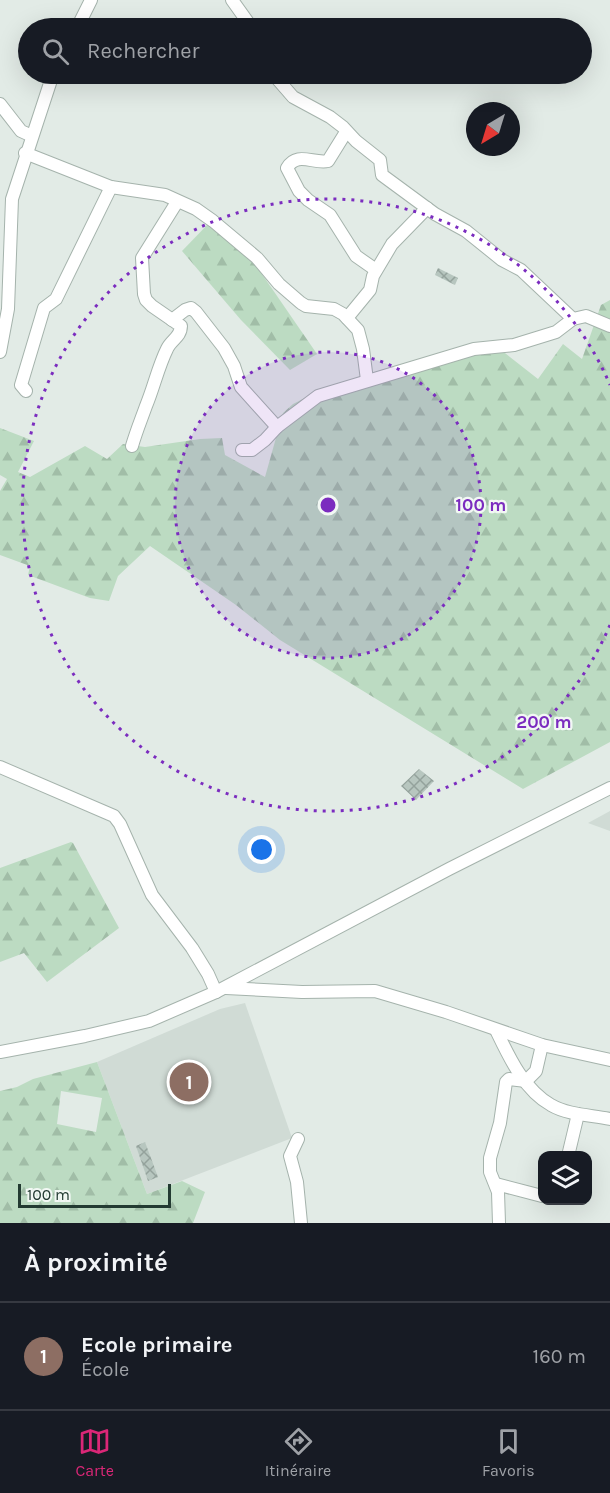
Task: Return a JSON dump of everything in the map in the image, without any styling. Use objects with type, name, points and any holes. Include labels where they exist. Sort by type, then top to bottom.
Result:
[{"type":"street","points":[[82,18],[91,0]]},
{"type":"street","points":[[232,0],[245,18]]},
{"type":"street","points":[[0,352],[8,309],[12,199],[50,84]]},
{"type":"street","points":[[282,84],[294,97],[330,117],[381,160],[382,176],[427,208],[466,231],[502,260],[521,270],[573,319]]},
{"type":"street","points":[[0,104],[21,131],[32,136]]},
{"type":"street","points":[[346,132],[328,161],[304,158],[289,164],[287,168],[299,191],[330,215],[356,256],[376,270]]},
{"type":"street","points":[[26,153],[111,187],[165,195],[196,209],[257,258],[279,284],[301,303],[306,306],[334,309],[347,318],[358,330],[367,380]]},
{"type":"street","points":[[26,391],[21,385],[44,308],[56,299],[111,187]]},
{"type":"street","points":[[132,446],[168,346],[181,330],[181,326],[146,300],[142,258],[177,202]]},
{"type":"street","points":[[347,318],[370,290],[373,276],[392,244],[427,208]]},
{"type":"street","points":[[172,320],[185,310],[191,308],[196,312],[224,348],[234,366],[241,387],[277,427]]},
{"type":"street","points":[[242,450],[252,450],[277,427],[318,396],[474,349],[514,345],[556,332],[573,319],[586,316],[610,326]]},
{"type":"street","points":[[0,767],[114,816],[120,824],[152,895],[220,990]]},
{"type":"street","points":[[0,1053],[149,1021],[220,990],[449,869],[610,788]]},
{"type":"street","points":[[220,990],[375,991],[426,1005],[542,1045],[610,1060]]},
{"type":"street","points":[[496,1030],[513,1064],[526,1081],[550,1104],[578,1114],[610,1119]]},
{"type":"street","points":[[526,1081],[536,1071],[542,1045]]},
{"type":"street","points":[[499,1223],[496,1184],[489,1172],[490,1158],[500,1123],[506,1082],[509,1079],[526,1081]]},
{"type":"street","points":[[569,1151],[578,1114]]},
{"type":"street","points":[[298,1139],[290,1156],[297,1182],[301,1223]]},
{"type":"street","points":[[496,1184],[538,1195]]},
{"type":"shaded area","points":[[610,811],[610,831],[588,823]]},
{"type":"shaded area","points":[[245,1003],[292,1138],[147,1194],[97,1062],[220,1009]]},
{"type":"green space","points":[[210,222],[255,264],[317,354],[290,370],[241,320],[182,251]]},
{"type":"green space","points":[[610,300],[610,742],[523,789],[280,640],[236,605],[150,546],[118,576],[109,601],[90,598],[28,575],[30,566],[0,555],[0,491],[7,479],[0,475],[0,428],[34,441],[18,472],[30,477],[85,446],[107,459],[123,444],[145,447],[222,438],[225,455],[265,477],[283,413],[293,404],[319,391],[496,346],[538,379],[563,344],[582,359],[601,305]]},
{"type":"green space","points":[[71,842],[119,928],[47,982],[24,953],[0,962],[0,868]]},
{"type":"green space","points":[[97,1062],[147,1194],[182,1181],[205,1192],[193,1223],[0,1223],[0,1091],[17,1087],[33,1079]],"holes":[[[61,1091],[102,1098],[96,1132],[57,1124]]]},
{"type":"building","points":[[438,268],[458,278],[455,285],[435,275]]},
{"type":"building","points":[[419,769],[434,781],[416,800],[401,786]]},
{"type":"building","points":[[145,1142],[158,1177],[148,1181],[136,1146]]},
{"type":"place","name":"Ecole primaire","points":[[189,1082]]}]
